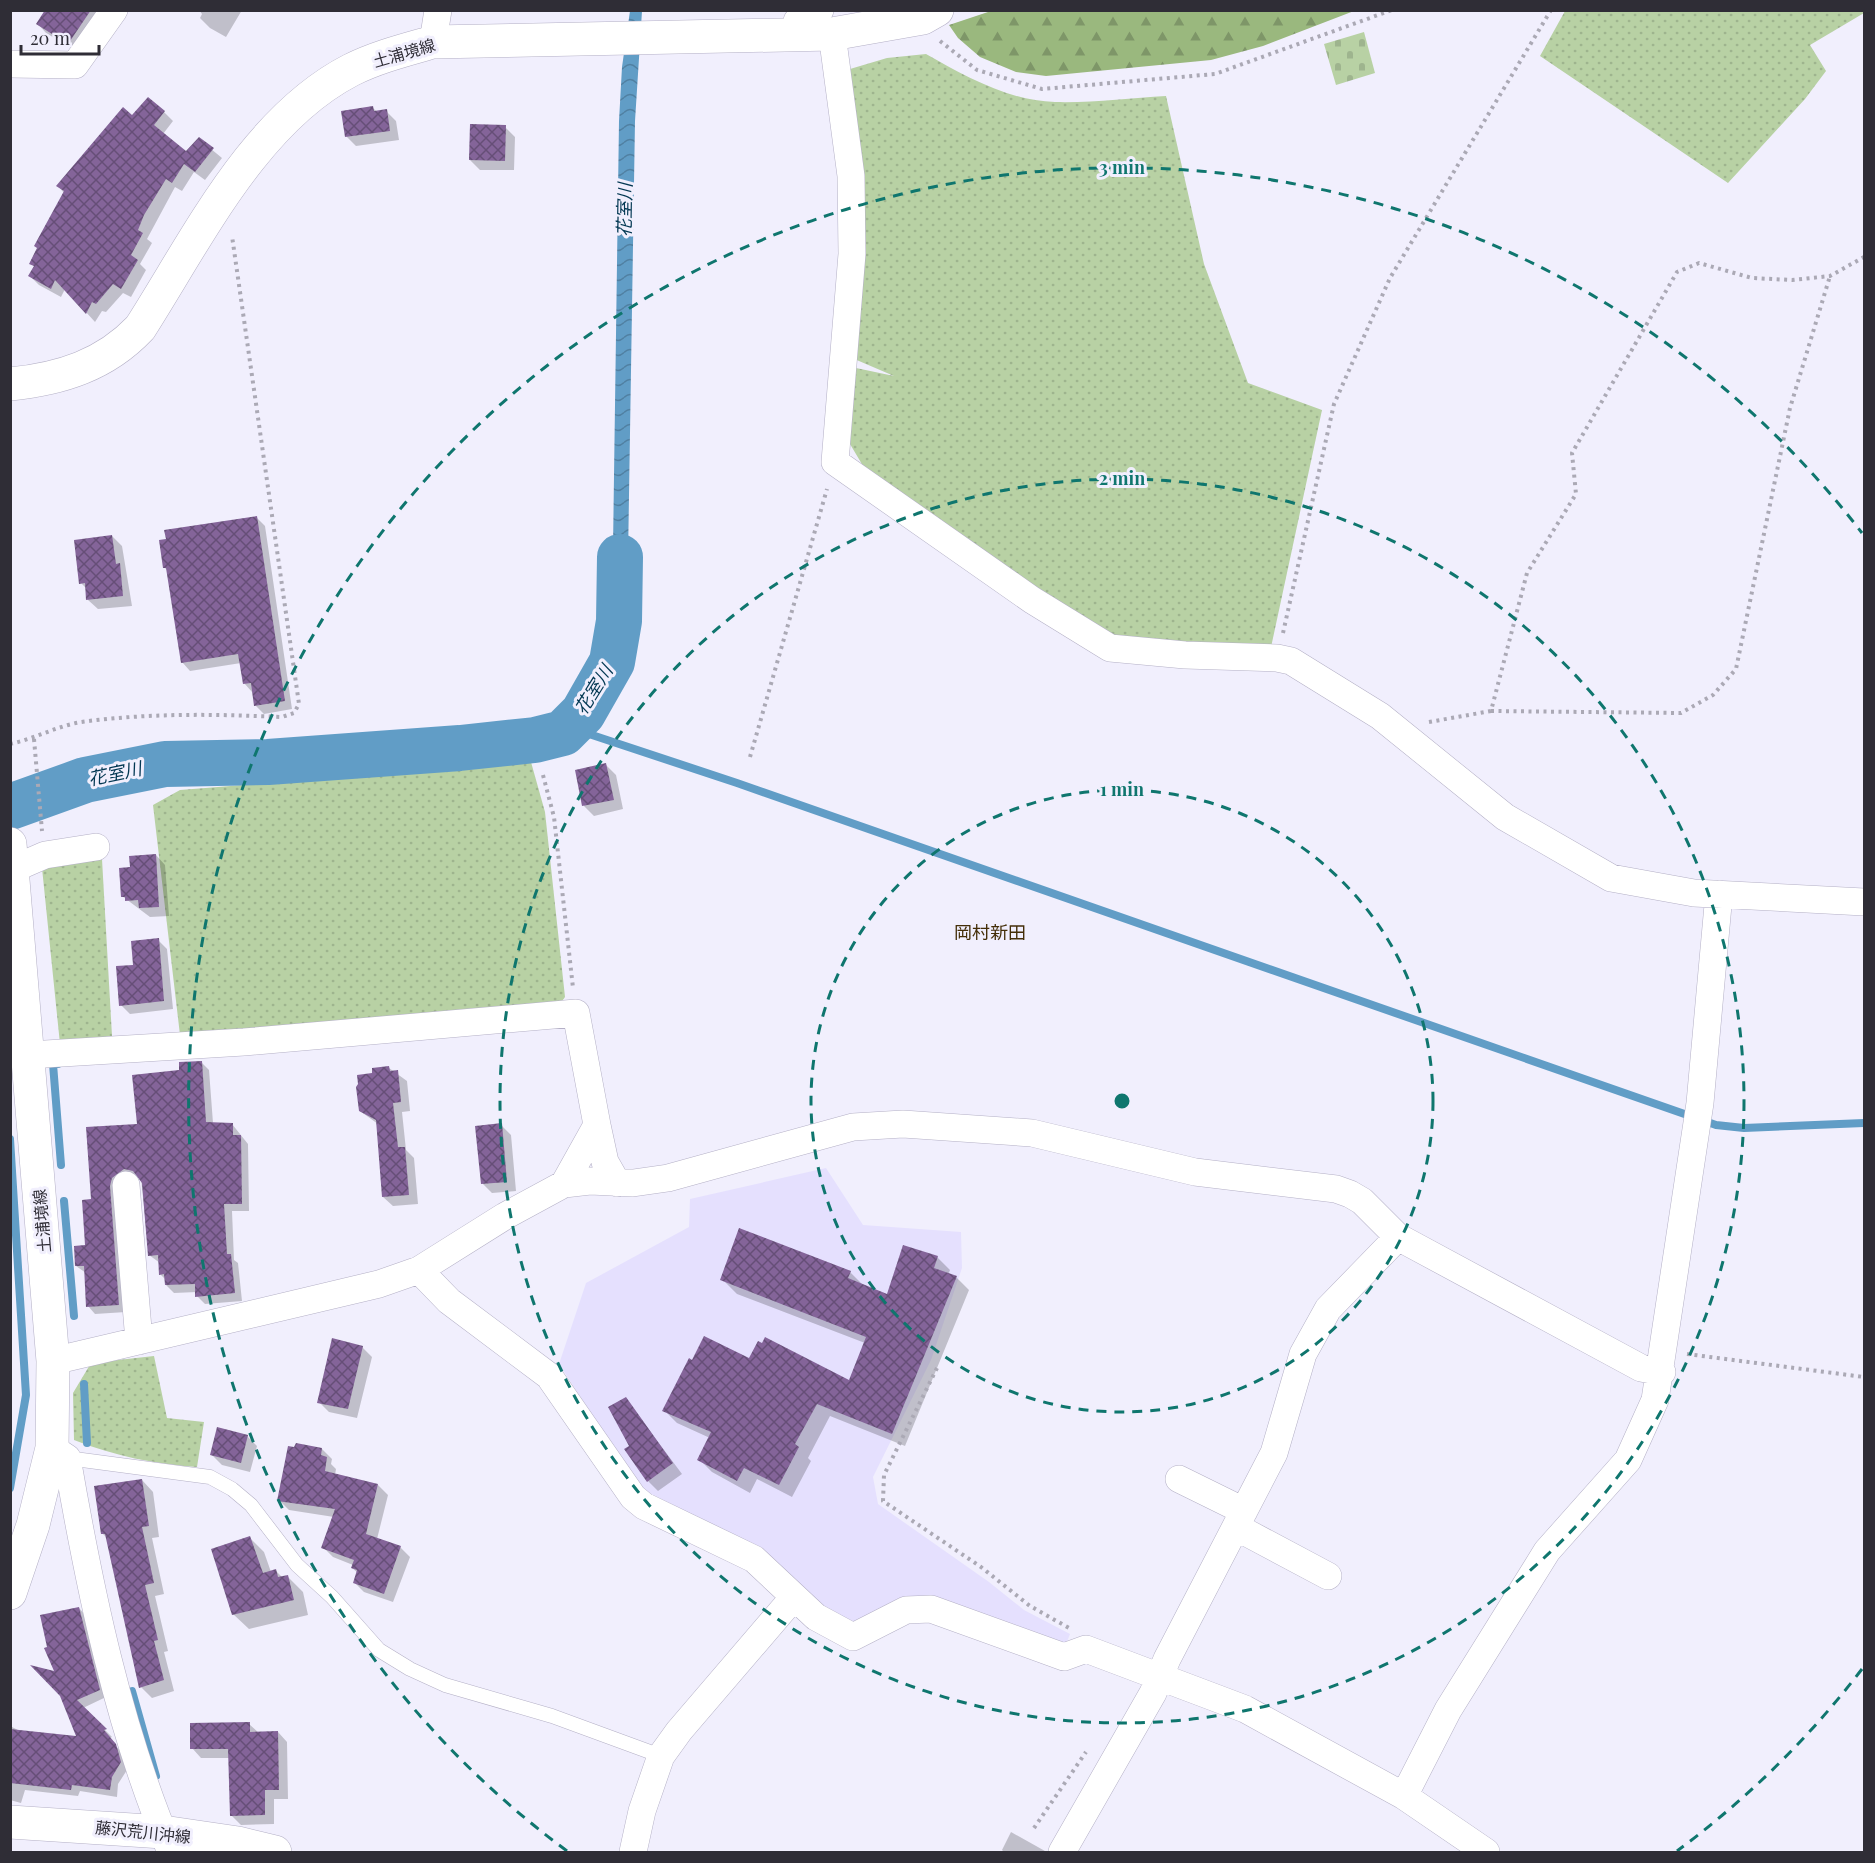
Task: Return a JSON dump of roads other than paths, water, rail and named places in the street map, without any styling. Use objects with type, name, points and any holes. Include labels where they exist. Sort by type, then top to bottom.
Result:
[{"type":"main road","name":"土浦境線","points":[[10,384],[41,381],[74,372],[108,356],[126,344],[140,328],[240,173],[280,125],[327,84],[436,26],[612,37],[798,34],[826,22],[930,14]]},
{"type":"main road","name":"土浦境線","points":[[11,855],[29,1055],[59,1453],[12,1587]]},
{"type":"main road","name":"藤沢荒川沖線","points":[[10,1822],[167,1842],[238,1842],[275,1852]]},
{"type":"street","points":[[10,64],[75,65],[114,10]]},
{"type":"street","points":[[826,22],[851,176],[852,243],[835,462],[1032,600],[1110,648],[1185,655],[1277,658],[1291,661],[1380,716],[1505,817],[1611,878],[1694,893],[1864,902]]},
{"type":"street","points":[[11,855],[45,855],[96,847]]},
{"type":"street","points":[[1404,1796],[1448,1710],[1547,1551],[1628,1460],[1655,1400],[1662,1372],[1700,1103],[1719,894]]},
{"type":"street","points":[[29,1055],[244,1042],[576,1013],[604,1162],[617,1183]]},
{"type":"street","points":[[53,1361],[379,1284],[419,1270],[505,1216],[564,1184],[617,1183],[668,1178],[853,1127],[903,1124],[1032,1132],[1195,1172],[1336,1189],[1362,1201],[1398,1238],[1641,1368],[1662,1372]]},
{"type":"street","points":[[564,1184],[597,1125]]},
{"type":"street","points":[[126,1185],[139,1341]]},
{"type":"street","points":[[1062,1852],[1161,1677],[1167,1659],[1274,1453],[1303,1354],[1328,1309],[1398,1238]]},
{"type":"street","points":[[419,1270],[449,1301],[549,1376],[633,1497],[644,1506],[754,1558],[793,1598],[816,1617],[853,1637],[906,1610],[931,1609],[1064,1657],[1086,1649],[1245,1709],[1404,1796],[1486,1852]]},
{"type":"street","points":[[59,1453],[105,1647],[152,1804],[167,1842]]},
{"type":"street","points":[[1179,1479],[1328,1576]]},
{"type":"street","points":[[633,1852],[642,1811],[661,1756],[679,1731],[793,1598]]},
{"type":"lane","points":[[59,1453],[210,1477],[232,1489],[251,1505],[297,1565],[332,1598],[379,1650],[410,1669],[445,1685],[552,1716],[661,1756]]},
{"type":"water","points":[[630,11],[642,11],[635,121],[627,621],[612,619],[619,121],[622,67]]},
{"type":"water","points":[[199,753],[200,771],[134,778],[58,798],[11,804],[11,798],[80,774],[126,763]]},
{"type":"waterway","name":"花室川","points":[[10,807],[85,780],[165,764],[268,762],[460,748],[535,740],[563,733],[583,713],[612,662],[619,621],[620,557]]},
{"type":"waterway","points":[[563,733],[589,734],[737,783],[1716,1125],[1744,1128],[1864,1123]]},
{"type":"waterway","points":[[58,1064],[53,1064],[61,1165]]},
{"type":"waterway","points":[[10,1139],[26,1395],[10,1488]]},
{"type":"waterway","points":[[64,1201],[74,1316]]},
{"type":"waterway","points":[[84,1384],[87,1443]]},
{"type":"waterway","points":[[132,1691],[156,1776]]},
{"type":"district","name":"岡村新田","points":[[990,933]]}]
